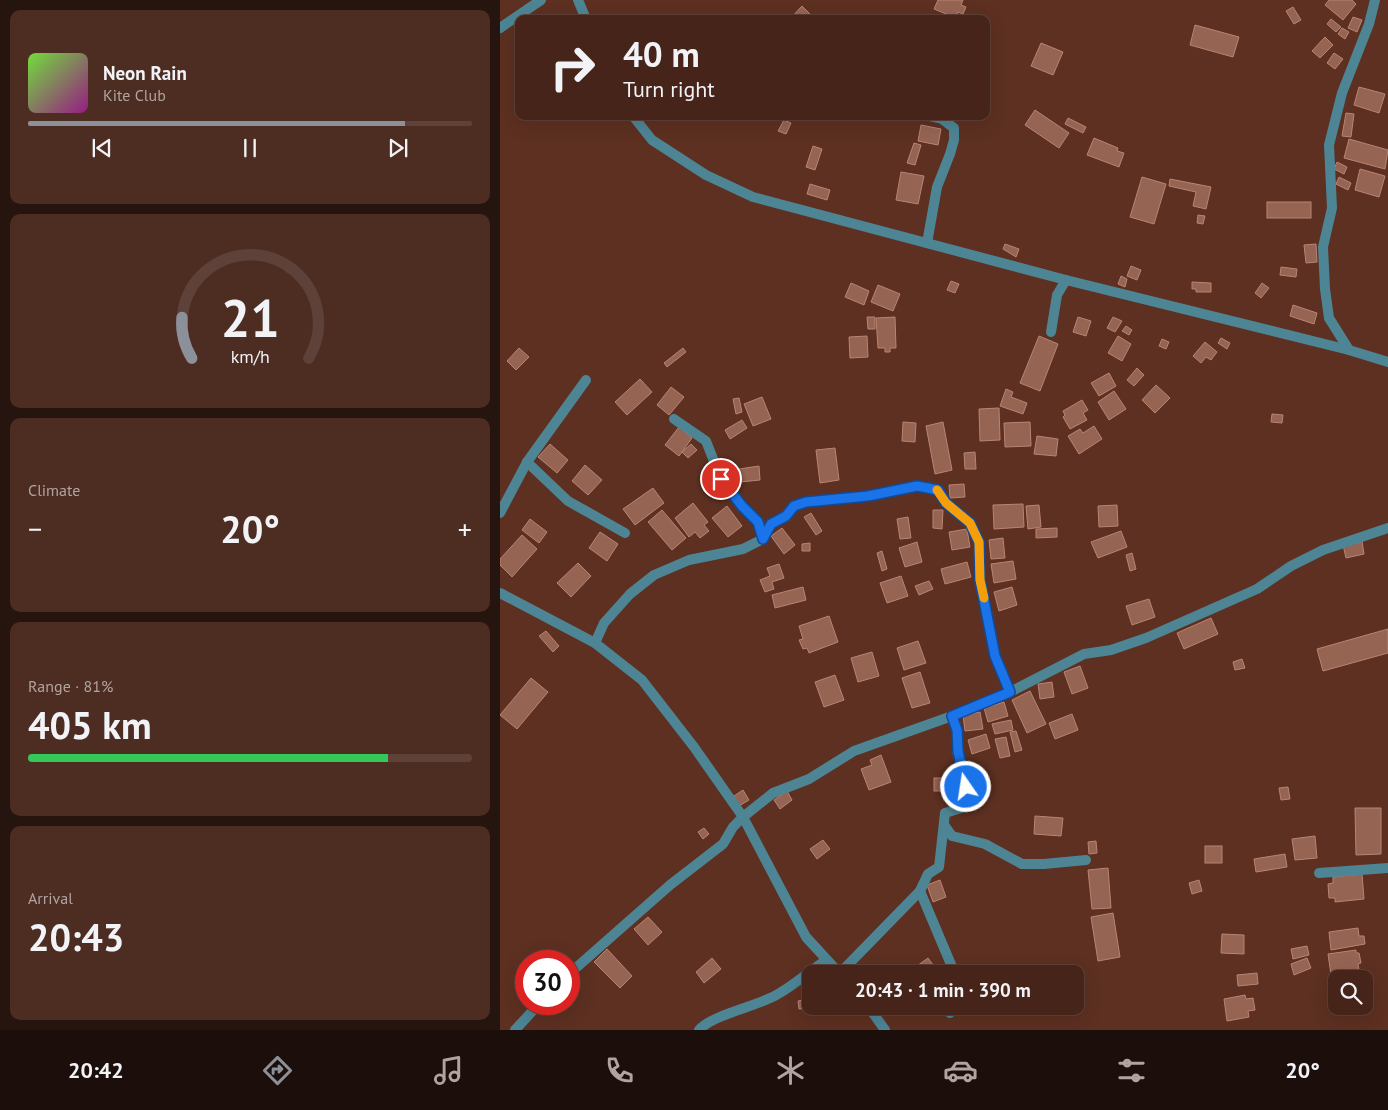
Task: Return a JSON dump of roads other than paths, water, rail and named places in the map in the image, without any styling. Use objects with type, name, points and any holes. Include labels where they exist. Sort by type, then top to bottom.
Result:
[{"type":"street","points":[[518,15],[541,0]]},
{"type":"street","points":[[578,0],[584,15]]},
{"type":"street","points":[[1349,350],[1329,318],[1325,289],[1323,247],[1332,208],[1329,145],[1342,94],[1369,24],[1376,0]]},
{"type":"street","points":[[500,27],[515,17]]},
{"type":"street","points":[[636,120],[652,140],[706,174],[753,197],[1066,280],[1349,350],[1388,362]]},
{"type":"street","points":[[927,243],[937,187],[954,140],[954,128],[943,120]]},
{"type":"street","points":[[1050,332],[1057,295],[1066,280]]},
{"type":"street","points":[[500,512],[527,462],[586,380]]},
{"type":"street","points":[[674,419],[706,441],[721,479],[742,506],[758,522],[763,539]]},
{"type":"street","points":[[527,462],[568,501],[625,533]]},
{"type":"street","points":[[595,643],[604,623],[610,615],[630,594],[654,575],[689,560],[743,549],[763,539],[771,524],[786,516],[794,506],[806,502],[868,496],[917,486],[938,490],[946,503],[970,523],[979,542],[980,580],[995,656],[1010,692]]},
{"type":"street","points":[[580,964],[670,885],[723,844],[733,827],[743,817],[774,793],[809,779],[854,751],[952,716],[1010,692],[1084,654],[1111,650],[1205,613],[1257,590],[1291,566],[1324,550],[1388,528]]},
{"type":"street","points":[[500,593],[595,643],[642,680],[694,746],[743,817],[806,937],[831,965]]},
{"type":"street","points":[[849,965],[920,891],[928,874],[938,867],[945,813],[970,804],[958,751],[957,730],[952,716]]},
{"type":"street","points":[[944,825],[952,836],[985,844],[1022,864],[1086,860]]},
{"type":"street","points":[[1319,873],[1388,868]]},
{"type":"street","points":[[920,891],[951,965]]},
{"type":"street","points":[[699,1030],[729,1013],[751,1008],[778,994],[826,960]]},
{"type":"street","points":[[515,1030],[529,1015]]},
{"type":"street","points":[[874,1015],[885,1030]]}]
